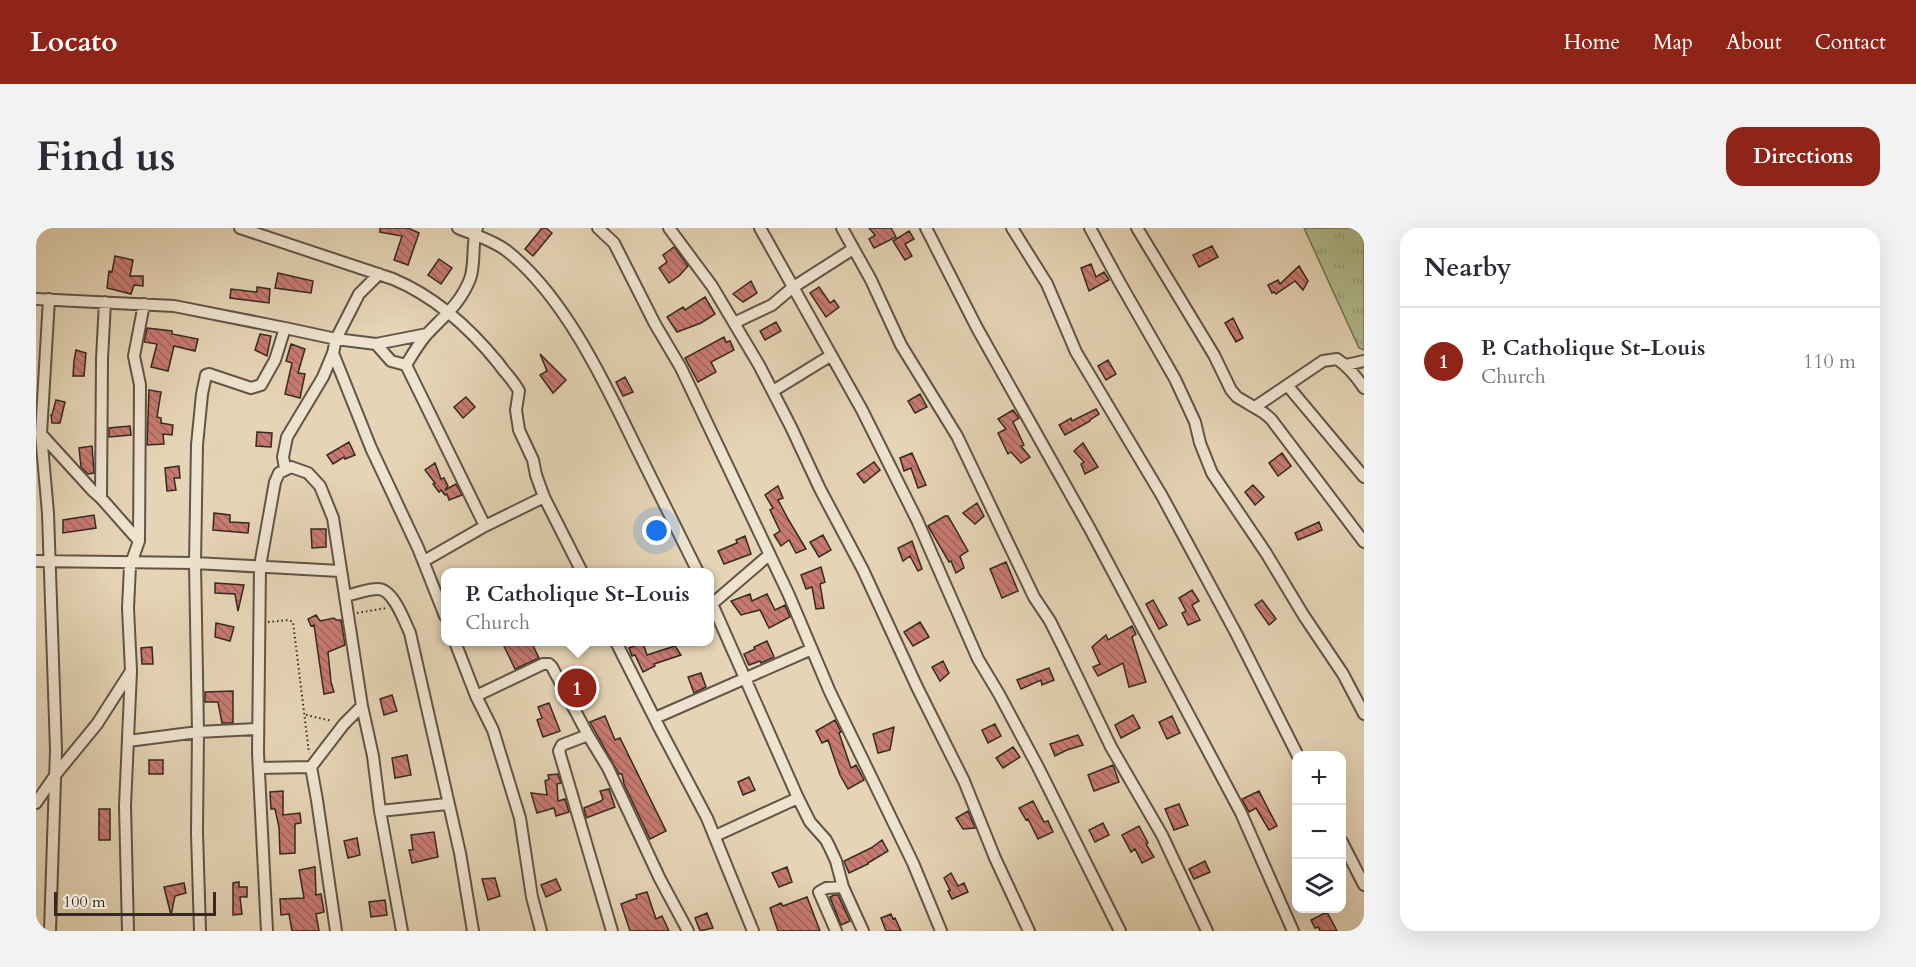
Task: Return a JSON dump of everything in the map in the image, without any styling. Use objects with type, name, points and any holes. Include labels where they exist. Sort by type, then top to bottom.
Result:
[{"type":"street","points":[[240,228],[407,285],[450,313],[489,352],[519,391],[516,410],[519,430],[533,460],[544,497],[580,568]]},
{"type":"street","points":[[458,228],[476,232],[508,251],[553,301],[608,390],[696,568]]},
{"type":"street","points":[[598,228],[614,243],[655,324],[681,368],[788,594],[858,753],[913,863],[942,931]]},
{"type":"street","points":[[669,228],[712,286],[773,391],[820,489],[863,570],[917,687],[964,781],[995,858],[1029,931]]},
{"type":"street","points":[[760,228],[862,410],[917,520],[978,659],[1038,767],[1120,931]]},
{"type":"street","points":[[842,228],[871,280],[901,345],[961,443],[1034,597],[1050,621],[1111,747],[1162,835],[1207,931]]},
{"type":"street","points":[[926,228],[977,328],[1090,529],[1241,813],[1293,931]]},
{"type":"street","points":[[1012,228],[1049,289],[1076,352],[1162,496],[1237,634],[1296,751]]},
{"type":"street","points":[[1090,228],[1175,379],[1195,422],[1212,473],[1343,674],[1364,714]]},
{"type":"street","points":[[1137,228],[1214,355],[1231,390],[1271,419],[1364,542]]},
{"type":"street","points":[[406,365],[427,334],[450,313],[470,278],[476,232]]},
{"type":"street","points":[[734,323],[772,304],[792,288],[853,249]]},
{"type":"street","points":[[285,468],[283,457],[287,437],[323,376],[333,353],[336,339],[359,294],[380,274]]},
{"type":"street","points":[[36,298],[174,306],[336,339],[376,344],[427,334]]},
{"type":"street","points":[[49,299],[41,434],[48,513],[56,774],[50,931]]},
{"type":"street","points":[[101,498],[102,359],[105,302]]},
{"type":"street","points":[[128,931],[125,829],[131,670],[128,608],[132,561],[139,542],[140,385],[134,356],[144,304]]},
{"type":"street","points":[[200,931],[195,563],[197,446],[202,394],[206,375],[209,374],[250,388],[261,385],[275,360],[285,328]]},
{"type":"street","points":[[376,344],[391,361],[406,365],[484,526]]},
{"type":"street","points":[[333,353],[371,448],[424,561],[441,606]]},
{"type":"street","points":[[773,391],[830,356]]},
{"type":"street","points":[[1255,407],[1323,361],[1337,359],[1355,374],[1364,388]]},
{"type":"street","points":[[1346,365],[1364,361]]},
{"type":"street","points":[[1287,385],[1364,477]]},
{"type":"street","points":[[41,434],[139,542]]},
{"type":"street","points":[[267,931],[258,729],[260,566],[274,482],[285,468],[296,467],[308,473],[320,486],[333,518],[362,706],[373,756],[380,811],[402,931]]},
{"type":"street","points":[[424,561],[484,526],[544,497]]},
{"type":"street","points":[[714,598],[769,555]]},
{"type":"street","points":[[36,561],[195,563],[340,571]]},
{"type":"street","points":[[345,596],[382,589],[389,593],[410,633],[460,854],[473,931]]},
{"type":"street","points":[[714,607],[798,798],[810,822],[826,840],[836,861],[843,887],[862,931]]},
{"type":"street","points":[[457,646],[476,696],[494,730],[520,818],[532,897],[541,931]]},
{"type":"street","points":[[618,646],[715,836],[753,931]]},
{"type":"street","points":[[655,718],[812,649]]},
{"type":"street","points":[[476,696],[543,664],[549,664],[608,768],[660,879],[688,931]]},
{"type":"street","points":[[36,803],[56,774],[97,724],[131,670]]},
{"type":"street","points":[[336,931],[311,767],[344,724],[362,706]]},
{"type":"street","points":[[128,741],[198,732],[258,729]]},
{"type":"street","points":[[588,735],[562,745],[559,751],[612,931]]},
{"type":"street","points":[[259,768],[311,767]]},
{"type":"street","points":[[715,836],[798,798]]},
{"type":"street","points":[[380,811],[447,804]]},
{"type":"street","points":[[1346,851],[1364,885]]},
{"type":"street","points":[[836,931],[819,892],[826,888],[843,887]]},
{"type":"path","points":[[348,614],[389,608]]},
{"type":"path","points":[[260,622],[292,622],[311,767]]},
{"type":"path","points":[[306,715],[344,724]]},
{"type":"green space","points":[[1304,228],[1364,228],[1364,350],[1359,348]]},
{"type":"building","points":[[380,228],[408,228],[419,233],[408,265],[394,260],[402,236],[380,232]]},
{"type":"building","points":[[542,228],[552,233],[533,256],[525,249]]},
{"type":"building","points":[[869,228],[891,228],[896,237],[874,248],[869,239],[875,235]]},
{"type":"building","points":[[909,231],[914,239],[905,244],[912,256],[905,260],[893,241]]},
{"type":"building","points":[[1212,246],[1218,257],[1199,267],[1193,255]]},
{"type":"building","points":[[674,247],[688,266],[669,283],[659,268],[667,262],[663,255]]},
{"type":"building","points":[[115,256],[133,260],[130,276],[143,276],[143,286],[134,285],[131,294],[107,288],[109,271],[112,272]]},
{"type":"building","points":[[439,259],[452,268],[441,284],[428,275]]},
{"type":"building","points":[[1091,264],[1096,277],[1104,272],[1109,280],[1089,291],[1081,268]]},
{"type":"building","points":[[1299,266],[1308,281],[1303,290],[1295,281],[1276,294],[1272,293],[1268,285],[1278,280],[1280,284]]},
{"type":"building","points":[[278,273],[313,281],[311,293],[275,288]]},
{"type":"building","points":[[751,281],[757,293],[743,302],[733,294]]},
{"type":"building","points":[[257,287],[270,289],[269,303],[230,298],[231,289],[257,292]]},
{"type":"building","points":[[819,287],[830,303],[834,300],[839,307],[826,317],[810,293]]},
{"type":"building","points":[[705,297],[715,314],[701,323],[677,332],[667,317],[683,307],[685,310]]},
{"type":"building","points":[[1233,318],[1243,338],[1236,342],[1225,323]]},
{"type":"building","points":[[776,322],[781,331],[765,340],[760,331]]},
{"type":"building","points":[[147,328],[172,331],[172,334],[198,339],[195,351],[174,346],[168,371],[151,367],[157,344],[144,342]]},
{"type":"building","points":[[260,334],[271,336],[267,356],[255,350]]},
{"type":"building","points":[[724,337],[726,342],[730,341],[734,350],[711,362],[716,372],[698,382],[685,358]]},
{"type":"building","points":[[291,344],[305,349],[298,373],[305,374],[300,398],[285,394],[292,363],[286,361]]},
{"type":"building","points":[[76,350],[86,353],[84,376],[73,376]]},
{"type":"building","points":[[540,354],[566,380],[553,393],[540,375],[547,371]]},
{"type":"building","points":[[1108,360],[1116,374],[1106,380],[1098,366]]},
{"type":"building","points":[[625,377],[633,392],[623,396],[616,382]]},
{"type":"building","points":[[149,390],[161,392],[157,417],[161,418],[161,423],[173,425],[172,435],[163,434],[164,444],[147,445]]},
{"type":"building","points":[[920,394],[927,407],[915,413],[908,401]]},
{"type":"building","points":[[466,397],[475,407],[463,418],[454,407]]},
{"type":"building","points":[[56,400],[65,402],[60,423],[52,423],[51,415]]},
{"type":"building","points":[[1096,409],[1099,414],[1065,435],[1059,425]]},
{"type":"building","points":[[1013,410],[1019,418],[1013,422],[1024,445],[1021,446],[1030,457],[1021,463],[1011,452],[1008,454],[998,433],[1006,429],[998,419]]},
{"type":"building","points":[[130,426],[131,435],[109,437],[109,428]]},
{"type":"building","points":[[257,432],[272,433],[271,447],[256,446]]},
{"type":"building","points":[[349,442],[355,455],[345,459],[344,457],[333,464],[327,455]]},
{"type":"building","points":[[1083,443],[1098,467],[1085,474],[1081,464],[1084,462],[1074,451]]},
{"type":"building","points":[[92,446],[94,473],[88,474],[81,467],[79,448]]},
{"type":"building","points":[[912,453],[926,485],[918,488],[911,468],[904,471],[900,458]]},
{"type":"building","points":[[1282,453],[1291,466],[1278,476],[1269,463]]},
{"type":"building","points":[[874,462],[880,470],[864,483],[857,474]]},
{"type":"building","points":[[435,463],[441,479],[444,478],[448,486],[445,490],[456,484],[462,495],[449,500],[447,494],[445,495],[441,490],[439,492],[425,470]]},
{"type":"building","points":[[179,466],[180,478],[174,478],[176,490],[167,491],[165,468]]},
{"type":"building","points":[[1253,485],[1264,497],[1255,505],[1245,492]]},
{"type":"building","points":[[778,486],[783,498],[778,500],[806,549],[796,553],[789,540],[781,546],[774,535],[780,531],[770,510],[773,508],[765,495]]},
{"type":"building","points":[[977,503],[984,516],[975,524],[963,513]]},
{"type":"building","points":[[214,513],[230,515],[230,522],[249,523],[248,533],[213,530]]},
{"type":"building","points":[[94,515],[96,528],[63,533],[63,520]]},
{"type":"building","points":[[948,516],[968,551],[960,556],[964,568],[956,573],[951,561],[949,562],[928,526]]},
{"type":"building","points":[[1319,522],[1322,530],[1298,540],[1295,533]]},
{"type":"building","points":[[311,529],[326,529],[326,547],[312,548]]},
{"type":"building","points":[[823,535],[831,550],[819,557],[810,542]]},
{"type":"building","points":[[745,536],[751,554],[724,564],[718,551],[737,543],[736,540]]},
{"type":"building","points":[[912,541],[922,569],[918,571],[910,556],[903,561],[898,548]]},
{"type":"building","points":[[1006,562],[1018,591],[1002,598],[990,569]]},
{"type":"building","points":[[821,567],[825,582],[820,584],[824,608],[816,609],[812,587],[806,589],[801,575]]},
{"type":"building","points":[[215,583],[244,585],[238,611],[235,594],[215,593]]},
{"type":"building","points":[[1192,590],[1199,601],[1192,605],[1200,620],[1188,625],[1182,613],[1186,611],[1179,598]]},
{"type":"building","points":[[750,594],[752,601],[767,594],[775,610],[785,605],[790,617],[769,628],[760,610],[741,615],[731,601]]},
{"type":"building","points":[[1153,600],[1167,625],[1159,629],[1146,604]]},
{"type":"building","points":[[1262,600],[1276,619],[1269,625],[1255,605]]},
{"type":"building","points":[[316,615],[320,621],[334,618],[341,620],[345,645],[328,652],[334,692],[324,694],[314,625],[311,626],[308,619]]},
{"type":"building","points":[[920,622],[929,637],[913,646],[904,632]]},
{"type":"building","points":[[216,623],[234,627],[230,641],[215,637]]},
{"type":"building","points":[[1132,626],[1136,634],[1132,637],[1146,682],[1129,687],[1123,663],[1098,676],[1093,667],[1100,664],[1092,647],[1106,635],[1108,640]]},
{"type":"building","points":[[767,641],[774,657],[749,665],[744,654]]},
{"type":"building","points":[[504,646],[533,646],[539,658],[515,669]]},
{"type":"building","points":[[644,646],[647,655],[675,646],[681,655],[654,664],[655,666],[643,672],[629,648]]},
{"type":"building","points":[[152,647],[153,664],[142,664],[141,648]]},
{"type":"building","points":[[943,661],[949,673],[940,681],[932,667]]},
{"type":"building","points":[[1049,668],[1054,680],[1042,685],[1041,680],[1021,689],[1017,680]]},
{"type":"building","points":[[701,673],[706,687],[694,693],[688,677]]},
{"type":"building","points":[[233,691],[233,723],[222,723],[218,702],[205,702],[205,692]]},
{"type":"building","points":[[392,695],[397,711],[384,715],[380,699]]},
{"type":"building","points":[[549,703],[560,731],[543,737],[537,720],[542,718],[538,707]]},
{"type":"building","points":[[1133,715],[1140,728],[1121,738],[1115,725]]},
{"type":"building","points":[[605,716],[615,740],[620,738],[666,831],[650,839],[624,784],[622,774],[619,774],[590,722]]},
{"type":"building","points":[[1172,716],[1180,733],[1167,739],[1159,722]]},
{"type":"building","points":[[835,720],[841,732],[839,733],[851,768],[856,765],[864,780],[848,789],[840,775],[828,740],[822,743],[816,731]]},
{"type":"building","points":[[995,724],[1001,736],[988,743],[982,730]]},
{"type":"building","points":[[894,727],[890,750],[878,753],[873,734]]},
{"type":"building","points":[[1078,735],[1083,745],[1055,756],[1050,744]]},
{"type":"building","points":[[1013,747],[1020,757],[1003,768],[996,758]]},
{"type":"building","points":[[407,755],[411,775],[395,778],[392,758]]},
{"type":"building","points":[[149,760],[163,760],[163,774],[149,774]]},
{"type":"building","points":[[1113,765],[1119,782],[1094,791],[1088,775]]},
{"type":"building","points":[[558,774],[561,783],[557,784],[558,801],[565,799],[569,812],[556,816],[554,808],[537,813],[531,793],[547,795],[545,781],[549,779],[548,775]]},
{"type":"building","points":[[749,777],[755,790],[743,795],[738,782]]},
{"type":"building","points":[[609,789],[615,807],[586,818],[584,808],[601,801],[603,799],[600,791]]},
{"type":"building","points":[[283,791],[283,815],[300,813],[301,823],[295,824],[295,853],[280,854],[279,827],[275,809],[271,809],[270,792]]},
{"type":"building","points":[[1259,791],[1277,826],[1269,830],[1256,808],[1249,812],[1242,799]]},
{"type":"building","points":[[1033,801],[1044,822],[1048,821],[1053,832],[1038,839],[1028,819],[1026,820],[1019,808]]},
{"type":"building","points":[[1179,804],[1188,825],[1174,830],[1165,809]]},
{"type":"building","points":[[99,809],[110,809],[110,840],[99,840]]},
{"type":"building","points":[[968,811],[975,828],[963,829],[956,818]]},
{"type":"building","points":[[1103,823],[1109,835],[1095,842],[1089,830]]},
{"type":"building","points":[[1139,826],[1154,857],[1142,863],[1135,849],[1131,852],[1122,835]]},
{"type":"building","points":[[434,832],[438,857],[412,863],[409,850],[413,850],[411,835]]},
{"type":"building","points":[[357,838],[360,855],[348,858],[344,841]]},
{"type":"building","points":[[882,840],[888,851],[849,873],[844,861]]},
{"type":"building","points":[[1205,861],[1210,872],[1194,879],[1189,869]]},
{"type":"building","points":[[315,867],[316,895],[321,894],[324,912],[316,914],[319,931],[292,931],[289,914],[281,915],[280,899],[304,898],[299,870]]},
{"type":"building","points":[[787,867],[792,882],[779,887],[772,873]]},
{"type":"building","points":[[951,873],[958,886],[964,883],[968,892],[952,899],[944,878]]},
{"type":"building","points":[[495,878],[500,896],[488,900],[482,879]]},
{"type":"building","points":[[556,879],[561,890],[546,897],[541,885]]},
{"type":"building","points":[[239,882],[239,887],[247,887],[247,897],[240,897],[242,914],[233,915],[233,883]]},
{"type":"building","points":[[184,883],[186,893],[175,896],[171,915],[164,887]]},
{"type":"building","points":[[647,892],[656,919],[662,916],[669,931],[630,931],[621,904],[637,898],[636,895]]},
{"type":"building","points":[[838,895],[850,921],[841,925],[830,897]]},
{"type":"building","points":[[807,897],[820,931],[778,931],[770,908]]},
{"type":"building","points":[[385,900],[387,915],[371,917],[369,902]]},
{"type":"building","points":[[707,913],[713,928],[700,931],[695,918]]},
{"type":"building","points":[[1328,913],[1337,931],[1320,931],[1318,927],[1315,928],[1311,920]]},
{"type":"building","points":[[891,914],[901,931],[886,931],[881,918]]},
{"type":"place","name":"P. Catholique St-Louis","points":[[577,688]]}]
